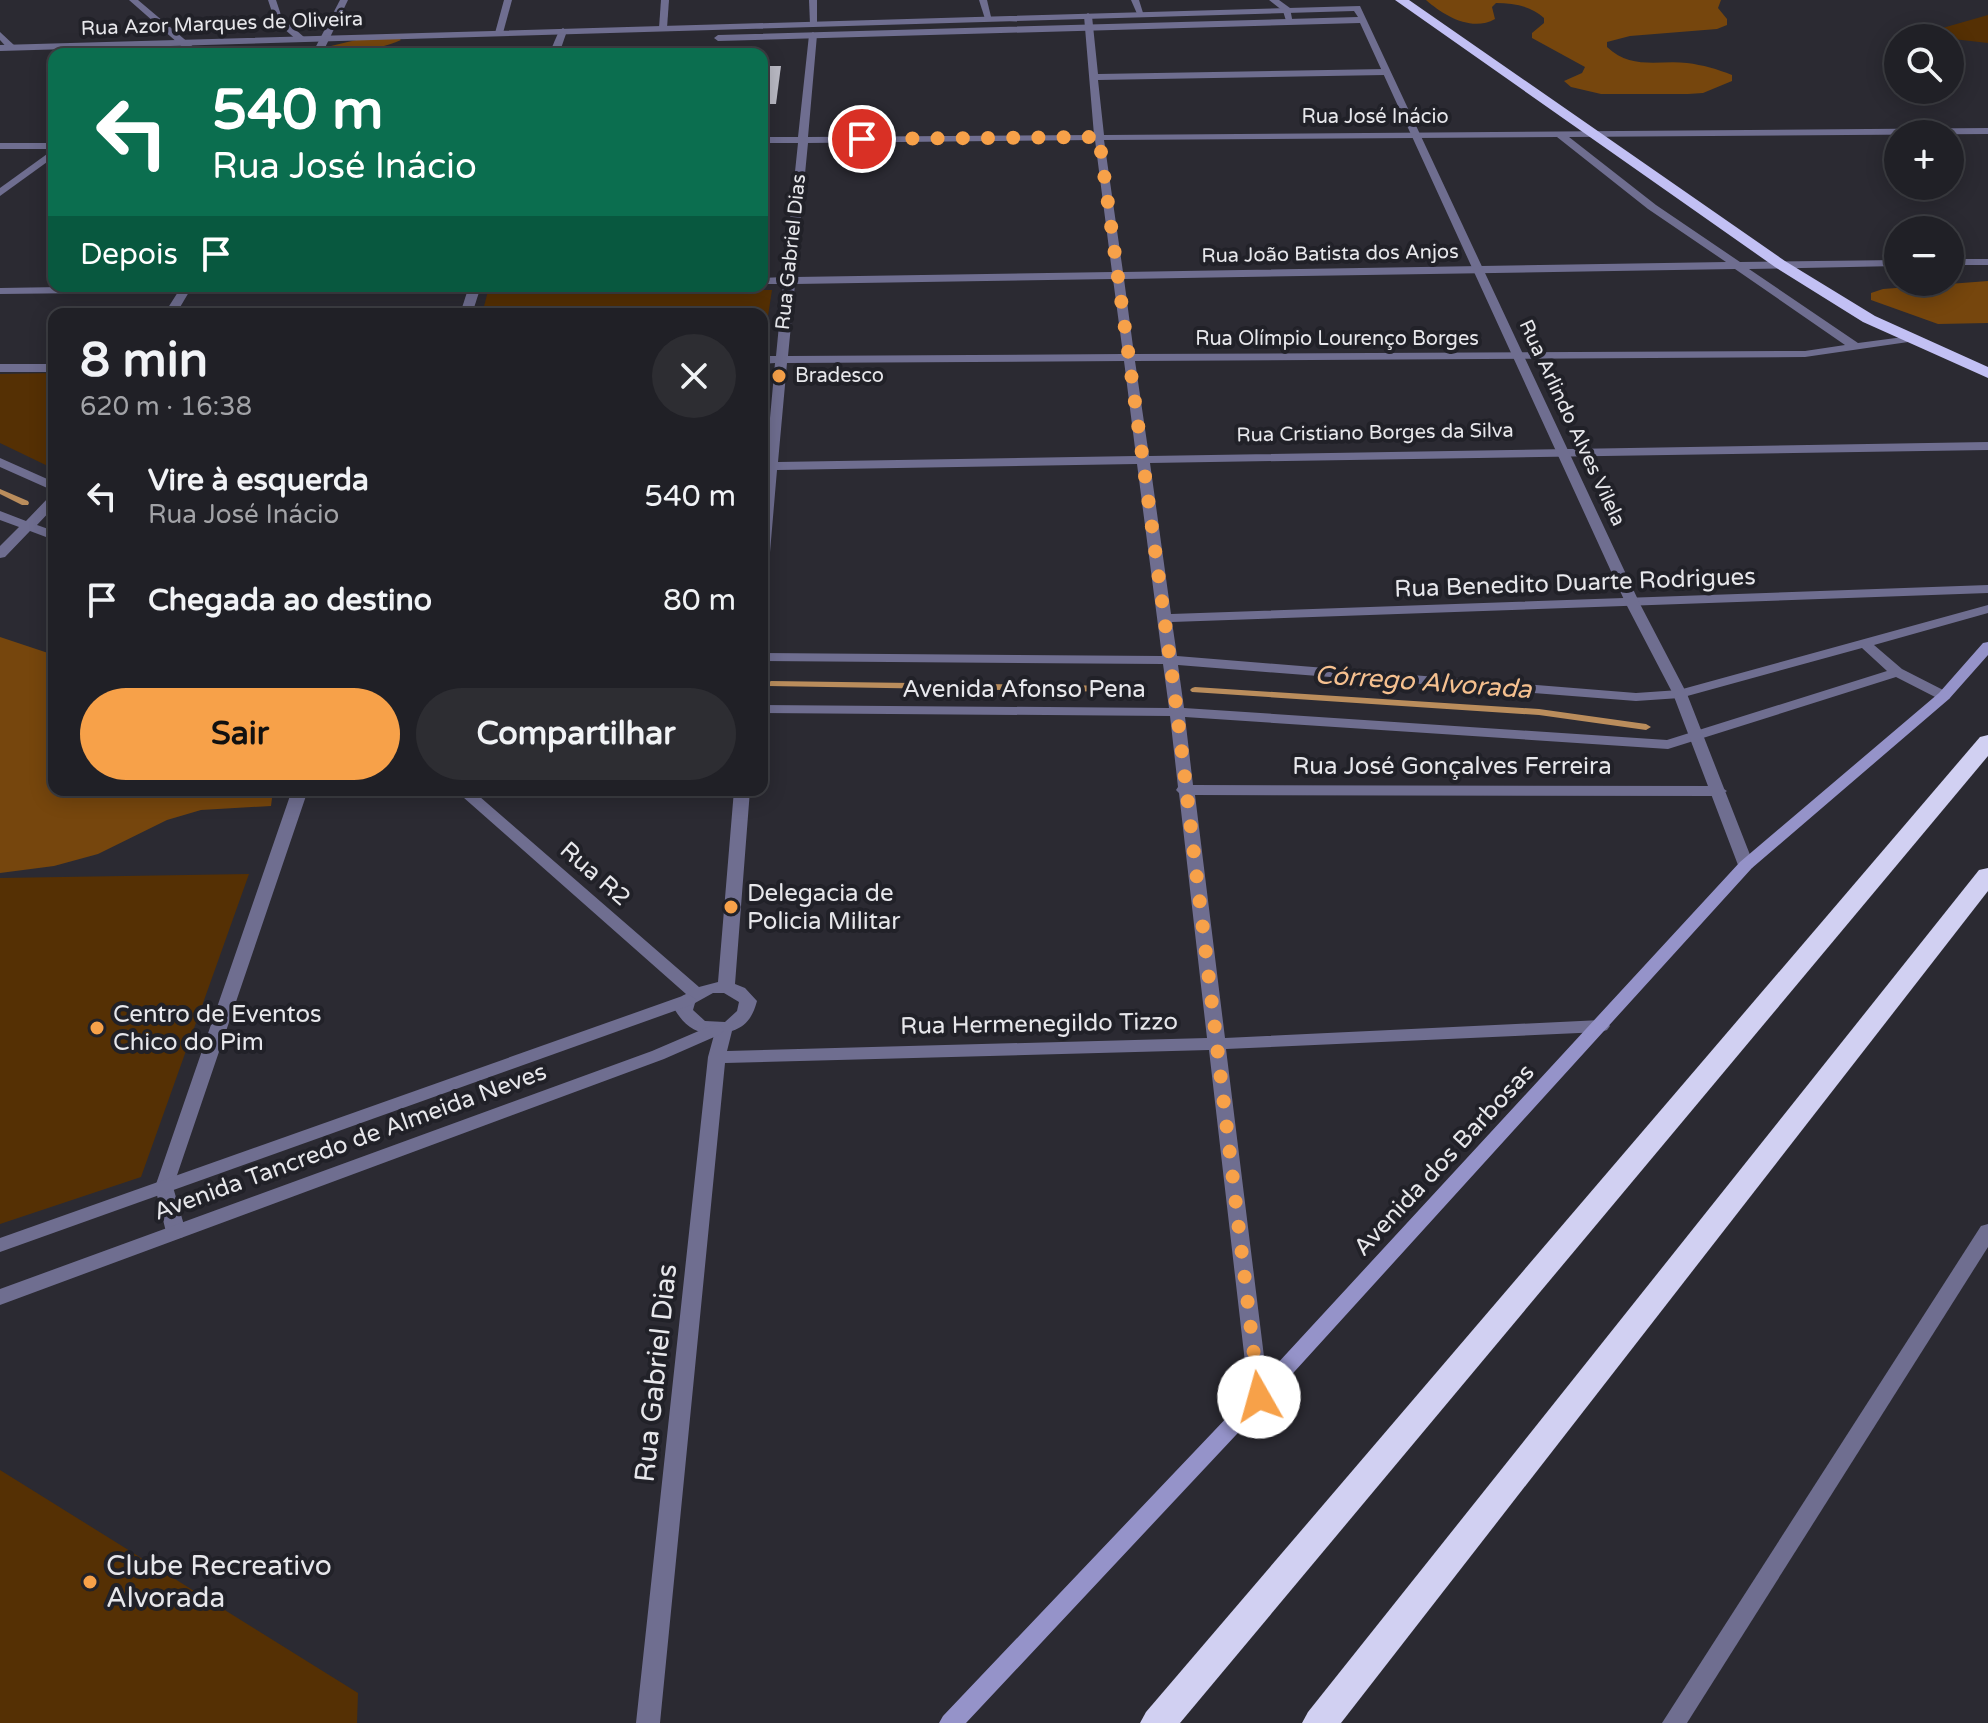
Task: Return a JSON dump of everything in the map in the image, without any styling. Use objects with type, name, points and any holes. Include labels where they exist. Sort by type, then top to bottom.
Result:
[{"type":"highway","points":[[1401,0],[1780,264],[1869,319],[1988,373]]},
{"type":"highway","points":[[1158,1723],[1988,742]]},
{"type":"highway","points":[[1320,1723],[1988,875]]},
{"type":"main road","name":"Avenida dos Barbosas","points":[[951,1723],[1259,1397],[1746,865],[1944,696],[1988,646]]},
{"type":"street","points":[[133,0],[187,48]]},
{"type":"street","points":[[272,0],[278,19],[314,48]]},
{"type":"street","points":[[321,48],[344,0]]},
{"type":"street","points":[[499,33],[508,0]]},
{"type":"street","points":[[663,28],[665,0]]},
{"type":"street","name":"Rua Gabriel Dias","points":[[768,452],[781,360],[814,30],[813,0]]},
{"type":"street","points":[[983,0],[989,19]]},
{"type":"street","points":[[1135,0],[1141,14]]},
{"type":"street","points":[[1273,0],[1287,10],[1290,22]]},
{"type":"street","name":"Rua Azor Marques de Oliveira","points":[[0,48],[754,26],[926,32],[1089,22],[1141,14],[1358,9]]},
{"type":"street","name":"Rua Azor Marques de Oliveira","points":[[409,48],[752,37],[923,21],[989,19],[1290,22],[1358,9]]},
{"type":"street","name":"Rua Arlindo Alves Vilela","points":[[1358,9],[1633,604],[1680,694],[1694,737],[1719,791],[1746,865]]},
{"type":"street","points":[[923,21],[926,32]]},
{"type":"street","points":[[1089,22],[1099,137],[1177,712],[1259,1397]]},
{"type":"street","points":[[752,37],[754,26]]},
{"type":"street","points":[[556,48],[563,31]]},
{"type":"street","points":[[0,35],[12,48]]},
{"type":"street","name":"Rua Azor Marques de Oliveira","points":[[0,56],[48,55]]},
{"type":"street","points":[[1094,77],[1385,72]]},
{"type":"street","name":"Rua José Inácio","points":[[768,140],[1988,131]]},
{"type":"street","points":[[1560,135],[1652,207],[1856,347]]},
{"type":"street","points":[[0,146],[48,149]]},
{"type":"street","points":[[0,193],[48,154]]},
{"type":"street","points":[[1964,262],[1988,262]]},
{"type":"street","name":"Rua João Batista dos Anjos","points":[[768,281],[1884,263]]},
{"type":"street","points":[[0,291],[48,290]]},
{"type":"street","name":"Rua Olímpio Lourenço Borges","points":[[768,360],[1805,354],[1911,339]]},
{"type":"street","points":[[0,368],[48,368]]},
{"type":"street","name":"Rua Cristiano Borges da Silva","points":[[768,466],[1562,450],[1988,446]]},
{"type":"street","points":[[0,462],[48,484]]},
{"type":"street","points":[[0,554],[48,506]]},
{"type":"street","points":[[0,515],[48,534]]},
{"type":"street","name":"Rua Benedito Duarte Rodrigues","points":[[1163,618],[1633,604],[1988,589]]},
{"type":"street","name":"Avenida Afonso Pena","points":[[768,657],[1168,660],[1636,697],[1680,694],[1988,609]]},
{"type":"street","points":[[1864,643],[1897,672],[1944,696]]},
{"type":"street","name":"Avenida Afonso Pena","points":[[768,709],[1177,712],[1668,745],[1897,672]]},
{"type":"street","name":"Rua José Gonçalves Ferreira","points":[[1184,790],[1719,791]]},
{"type":"street","points":[[176,1232],[164,1187],[298,796]]},
{"type":"street","name":"Rua R2","points":[[470,796],[692,997]]},
{"type":"street","points":[[720,1029],[700,1028],[689,1021],[684,1010],[692,997],[710,988],[726,987],[742,796]]},
{"type":"street","name":"Rua Gabriel Dias","points":[[648,1723],[720,1029],[739,1022],[747,1012],[748,1001],[739,992],[726,987]]},
{"type":"street","name":"Avenida Tancredo de Almeida Neves","points":[[0,1245],[692,997]]},
{"type":"street","name":"Rua Hermenegildo Tizzo","points":[[717,1057],[1216,1044],[1601,1026]]},
{"type":"street","name":"Avenida Tancredo de Almeida Neves","points":[[0,1297],[658,1055],[720,1029]]},
{"type":"street","points":[[1674,1723],[1988,1231]]},
{"type":"shaded area","points":[[1426,0],[1721,0],[1718,8],[1727,19],[1727,25],[1717,29],[1630,36],[1607,42],[1607,47],[1635,61],[1687,63],[1710,68],[1732,75],[1732,81],[1703,93],[1688,94],[1601,94],[1571,87],[1564,81],[1582,73],[1585,67],[1532,38],[1532,33],[1544,23],[1544,18],[1534,11],[1496,3],[1492,7],[1495,19],[1477,24],[1441,12]]},
{"type":"shaded area","points":[[1988,15],[1988,43],[1964,40],[1964,24],[1956,24]]},
{"type":"shaded area","points":[[373,36],[396,36],[401,40],[375,48],[322,48]]},
{"type":"shaded area","points":[[1988,281],[1988,323],[1938,324],[1871,300],[1871,293],[1884,289],[1884,296],[1964,296],[1964,283]]},
{"type":"shaded area","points":[[772,290],[768,316],[768,308],[484,308],[488,292]]},
{"type":"shaded area","points":[[48,373],[48,466],[0,443],[0,374]]},
{"type":"shaded area","points":[[0,637],[48,653],[48,796],[272,796],[271,806],[201,810],[167,820],[98,854],[54,866],[0,873]]},
{"type":"shaded area","name":"Centro de Eventos Chico do Pim","points":[[249,874],[141,1177],[0,1224],[0,878]]},
{"type":"shaded area","name":"Clube Recreativo Alvorada","points":[[0,1470],[358,1693],[357,1723],[0,1723]]},
{"type":"building","points":[[768,66],[781,66],[776,104],[768,104]]},
{"type":"waterway","name":"Córrego Alvorada","points":[[0,491],[25,503]]},
{"type":"waterway","name":"Córrego Alvorada","points":[[771,684],[1125,689]]},
{"type":"waterway","name":"Córrego Alvorada","points":[[1195,690],[1539,712],[1646,727]]},
{"type":"place","name":"Bradesco","points":[[779,376]]},
{"type":"place","name":"Delegacia de Policia Militar","points":[[731,907]]},
{"type":"place","name":"Centro de Eventos Chico do Pim","points":[[97,1028]]},
{"type":"place","name":"Clube Recreativo Alvorada","points":[[90,1582]]},
{"type":"route","points":[[862,139],[1099,137],[1177,712],[1259,1397]]}]
